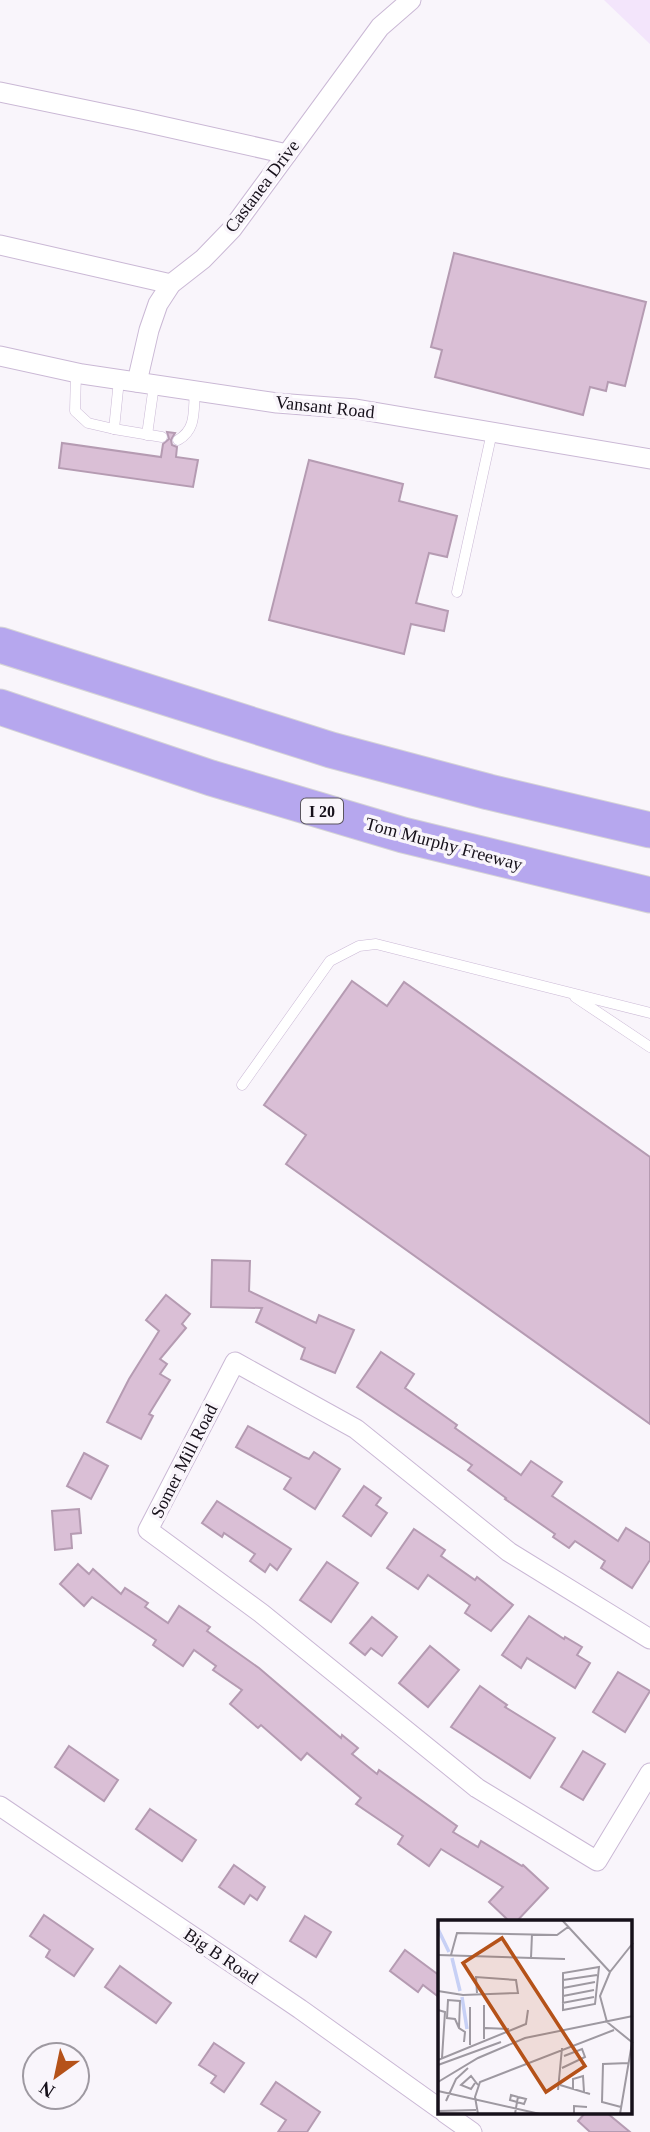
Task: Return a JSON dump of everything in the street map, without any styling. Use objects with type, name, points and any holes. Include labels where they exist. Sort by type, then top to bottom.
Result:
[{"type":"highway","points":[[0,645],[331,750],[489,792],[650,830]]},
{"type":"highway","name":"Tom Murphy Freeway","points":[[0,707],[211,778],[403,835],[650,895]]},
{"type":"street","name":"Castanea Drive","points":[[137,382],[158,304],[171,284],[203,259],[232,229],[380,27],[411,0]]},
{"type":"street","points":[[0,92],[287,154]]},
{"type":"street","points":[[0,245],[171,284]]},
{"type":"street","name":"Vansant Road","points":[[0,355],[76,373],[277,403],[356,409],[650,459]]},
{"type":"street","name":"Somer Mill Road","points":[[650,1639],[509,1552],[356,1429],[235,1362],[148,1530],[261,1613],[477,1788],[597,1861],[650,1773]]},
{"type":"street","name":"Big B Road","points":[[0,1806],[300,2009],[438,2108]]},
{"type":"street","points":[[446,2114],[472,2132]]},
{"type":"lane","points":[[76,373],[75,411],[88,423],[162,437]]},
{"type":"lane","points":[[114,429],[137,382]]},
{"type":"lane","points":[[137,382],[148,435]]},
{"type":"lane","points":[[183,437],[192,425],[195,391]]},
{"type":"lane","points":[[457,592],[492,432]]},
{"type":"lane","points":[[242,1085],[330,961],[359,946],[376,944],[650,1013]]},
{"type":"lane","points":[[569,993],[650,1047]]},
{"type":"shaded area","points":[[604,0],[650,0],[650,44]]},
{"type":"building","points":[[454,253],[646,302],[625,386],[608,382],[606,391],[590,387],[583,415],[435,377],[442,350],[431,347]]},
{"type":"building","points":[[167,432],[175,433],[171,440],[172,445],[177,447],[176,457],[198,460],[193,487],[59,468],[62,443],[161,457],[163,444],[169,439]]},
{"type":"building","points":[[309,460],[403,484],[399,501],[457,516],[447,557],[429,553],[416,603],[448,611],[444,631],[411,624],[404,654],[269,620]]},
{"type":"building","points":[[352,981],[387,1006],[404,982],[650,1157],[650,1424],[286,1164],[306,1135],[264,1105]]},
{"type":"building","points":[[212,1260],[250,1261],[249,1291],[316,1323],[319,1315],[354,1330],[335,1373],[301,1359],[305,1348],[256,1322],[262,1308],[211,1307]]},
{"type":"building","points":[[166,1295],[190,1314],[182,1324],[186,1328],[160,1359],[167,1364],[160,1374],[170,1380],[149,1414],[153,1416],[141,1439],[107,1422],[129,1379],[159,1331],[146,1320]]},
{"type":"building","points":[[381,1352],[414,1374],[405,1388],[521,1475],[531,1461],[562,1482],[552,1496],[618,1541],[626,1528],[650,1543],[650,1560],[632,1588],[601,1568],[605,1561],[575,1541],[569,1548],[553,1537],[555,1534],[468,1470],[472,1465],[357,1387]]},
{"type":"building","points":[[248,1426],[309,1459],[314,1452],[340,1469],[315,1509],[284,1489],[291,1478],[236,1447]]},
{"type":"building","points":[[84,1453],[108,1466],[91,1499],[67,1486]]},
{"type":"building","points":[[364,1486],[381,1498],[376,1505],[387,1513],[371,1536],[343,1516]]},
{"type":"building","points":[[217,1501],[291,1549],[277,1570],[270,1564],[265,1572],[250,1561],[255,1554],[224,1533],[222,1537],[202,1523]]},
{"type":"building","points":[[79,1509],[81,1533],[71,1534],[72,1548],[55,1550],[52,1511]]},
{"type":"building","points":[[414,1529],[445,1550],[441,1556],[475,1580],[477,1577],[513,1605],[491,1631],[465,1613],[470,1605],[428,1575],[418,1589],[387,1568]]},
{"type":"building","points":[[327,1562],[358,1583],[331,1622],[300,1600]]},
{"type":"building","points":[[78,1564],[89,1574],[93,1569],[121,1594],[125,1588],[148,1603],[145,1607],[168,1623],[179,1606],[210,1627],[207,1631],[259,1668],[341,1738],[342,1735],[358,1748],[352,1754],[377,1774],[379,1770],[457,1826],[453,1832],[478,1847],[481,1841],[523,1865],[548,1888],[518,1920],[508,1920],[489,1902],[503,1887],[441,1849],[429,1866],[398,1844],[403,1836],[356,1804],[361,1798],[307,1753],[301,1760],[261,1725],[258,1728],[230,1704],[242,1690],[213,1670],[216,1666],[194,1650],[183,1666],[153,1645],[156,1640],[92,1597],[84,1606],[60,1584]]},
{"type":"building","points":[[529,1616],[564,1639],[565,1637],[582,1647],[577,1655],[590,1663],[575,1688],[527,1658],[521,1668],[502,1655]]},
{"type":"building","points":[[372,1617],[397,1637],[382,1656],[371,1648],[365,1655],[350,1643]]},
{"type":"building","points":[[430,1646],[459,1670],[428,1707],[399,1683]]},
{"type":"building","points":[[618,1672],[650,1691],[625,1732],[593,1712]]},
{"type":"building","points":[[480,1686],[507,1705],[505,1707],[555,1738],[530,1778],[451,1727]]},
{"type":"building","points":[[69,1746],[118,1780],[104,1801],[55,1767]]},
{"type":"building","points":[[583,1751],[605,1764],[583,1800],[561,1787]]},
{"type":"building","points":[[150,1809],[196,1840],[182,1861],[136,1829]]},
{"type":"building","points":[[234,1865],[265,1887],[257,1900],[250,1895],[244,1904],[219,1887]]},
{"type":"building","points":[[44,1915],[93,1949],[74,1976],[46,1957],[50,1950],[30,1936]]},
{"type":"building","points":[[305,1916],[331,1932],[316,1957],[290,1941]]},
{"type":"building","points":[[405,1950],[438,1975],[438,1996],[423,1985],[418,1992],[390,1971]]},
{"type":"building","points":[[120,1966],[171,2003],[156,2023],[105,1987]]},
{"type":"building","points":[[214,2043],[244,2063],[224,2092],[211,2083],[216,2076],[199,2065]]},
{"type":"building","points":[[276,2082],[320,2112],[307,2132],[278,2132],[286,2120],[261,2104]]},
{"type":"building","points":[[584,2114],[608,2114],[630,2132],[590,2132],[578,2121]]}]
